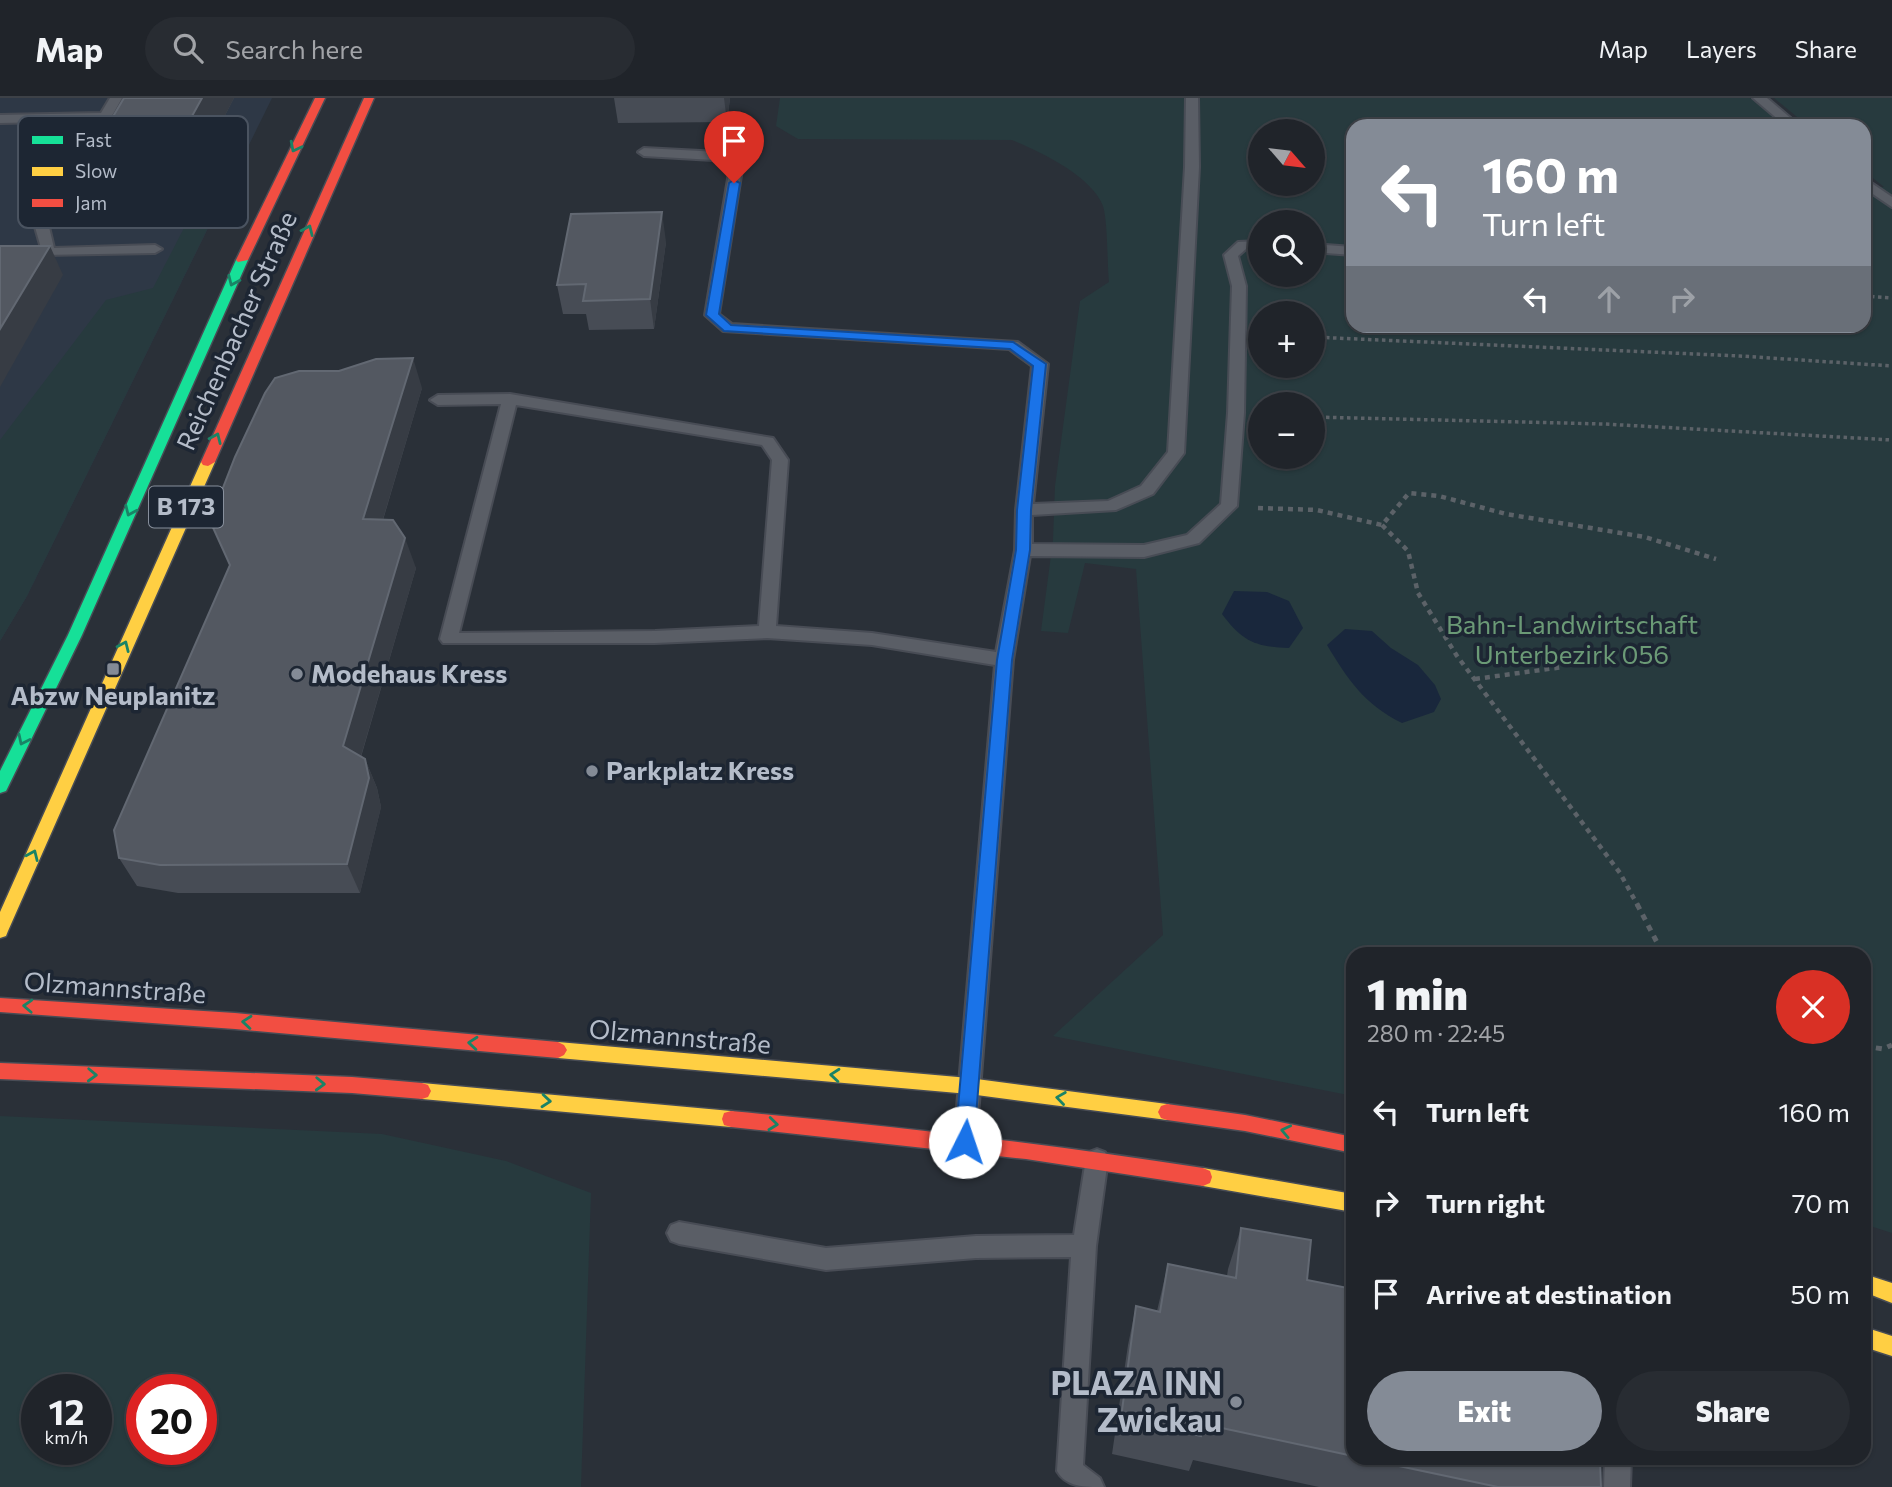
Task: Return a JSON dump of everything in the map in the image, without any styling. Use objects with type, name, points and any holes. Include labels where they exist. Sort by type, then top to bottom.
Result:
[{"type":"main road","name":"Reichenbacher Straße","points":[[0,787],[75,635],[271,197],[320,98]]},
{"type":"main road","name":"Reichenbacher Straße","points":[[0,931],[369,98]]},
{"type":"main road","name":"Olzmannstraße","points":[[0,1004],[235,1021],[969,1086],[1245,1123],[1346,1144]]},
{"type":"main road","points":[[0,1071],[352,1085],[594,1105],[965,1142],[1097,1159],[1346,1202]]},
{"type":"main road","points":[[1871,1286],[1892,1293]]},
{"type":"main road","points":[[1871,1338],[1892,1346]]},
{"type":"lane","points":[[105,116],[116,98]]},
{"type":"lane","points":[[1024,510],[1110,506],[1147,490],[1176,453],[1192,167],[1192,98]]},
{"type":"lane","points":[[1759,98],[1785,119]]},
{"type":"lane","points":[[0,119],[18,119]]},
{"type":"lane","points":[[644,152],[738,157],[712,315],[728,328],[1013,345],[1040,364],[1024,510],[1023,550],[1004,660],[965,1142]]},
{"type":"lane","points":[[1871,193],[1892,204]]},
{"type":"lane","points":[[42,228],[47,251],[155,249]]},
{"type":"lane","points":[[1023,550],[1144,551],[1194,538],[1229,506],[1236,413],[1239,286],[1231,255],[1243,245],[1248,245]]},
{"type":"lane","points":[[1325,249],[1346,250]]},
{"type":"lane","points":[[510,399],[449,639],[656,637],[767,632],[873,639],[1004,660]]},
{"type":"lane","points":[[438,400],[510,399],[767,441],[780,460],[767,632]]},
{"type":"lane","points":[[1091,1487],[1070,1471],[1084,1246],[1097,1159]]},
{"type":"lane","points":[[678,1233],[827,1259],[976,1247],[1084,1246]]},
{"type":"lane","points":[[1617,1487],[1618,1465]]},
{"type":"path","points":[[1871,296],[1892,298]]},
{"type":"path","points":[[1325,338],[1740,356],[1892,366]]},
{"type":"path","points":[[1325,417],[1605,424],[1892,440]]},
{"type":"path","points":[[1382,525],[1409,493],[1439,496],[1506,514],[1645,537],[1716,559]]},
{"type":"path","points":[[1229,506],[1317,510],[1382,525],[1408,551],[1419,593],[1474,679],[1620,873],[1660,947]]},
{"type":"path","points":[[1474,679],[1563,667]]},
{"type":"path","points":[[1871,1047],[1883,1049],[1892,1045]]},
{"type":"shaded area","points":[[0,98],[272,98],[248,147],[248,116],[18,116],[18,228],[208,228],[27,596],[0,641]]},
{"type":"shaded area","points":[[1234,591],[1267,592],[1289,601],[1303,628],[1289,648],[1258,644],[1236,631],[1222,614]]},
{"type":"shaded area","points":[[1345,629],[1372,631],[1391,648],[1418,665],[1435,685],[1441,699],[1434,712],[1402,723],[1367,699],[1350,680],[1327,645]]},
{"type":"green space","name":"Bahn-Landwirtschaft Unterbezirk 056","points":[[780,98],[1750,98],[1777,119],[1346,119],[1346,333],[1871,333],[1871,186],[1884,187],[1871,177],[1871,119],[1800,119],[1774,98],[1892,98],[1892,1233],[1871,1226],[1871,947],[1346,947],[1346,1095],[1053,1036],[1163,935],[1136,569],[1085,563],[1068,633],[1041,631],[1053,540],[1055,486],[1080,301],[1109,282],[1105,213],[1097,195],[1076,175],[1050,158],[1012,140],[798,139],[776,126]]},
{"type":"green space","points":[[184,228],[208,228],[27,596],[0,641],[0,440],[106,300],[153,288]]},
{"type":"green space","points":[[0,1116],[382,1134],[506,1161],[591,1193],[581,1487],[0,1487]]},
{"type":"building","points":[[124,98],[202,98],[192,116],[113,116]]},
{"type":"building","points":[[662,212],[650,299],[583,301],[586,284],[557,285],[571,214]]},
{"type":"building","points":[[0,246],[50,246],[0,329]]},
{"type":"building","name":"Modehaus Kress","points":[[413,358],[363,519],[393,520],[405,538],[343,746],[365,759],[369,778],[347,864],[160,865],[119,858],[114,830],[230,565],[210,521],[235,457],[265,393],[275,378],[299,371],[339,371],[376,359]]},
{"type":"building","name":"PLAZA INN Zwickau","points":[[1241,1228],[1311,1240],[1307,1280],[1346,1288],[1346,1455],[1203,1424],[1201,1436],[1121,1418],[1136,1306],[1160,1312],[1168,1264],[1236,1278]]},
{"type":"building","points":[[1394,1465],[1600,1465],[1601,1487],[1498,1487]]},
{"type":"traffic: fast","points":[[0,787],[75,635],[242,260]]},
{"type":"traffic: slow","points":[[0,931],[208,462]]},
{"type":"traffic: slow","points":[[558,1050],[969,1086],[1167,1112]]},
{"type":"traffic: slow","points":[[422,1091],[731,1119]]},
{"type":"traffic: slow","points":[[1203,1177],[1346,1202]]},
{"type":"traffic: slow","points":[[1871,1286],[1892,1293]]},
{"type":"traffic: slow","points":[[1871,1339],[1892,1346]]},
{"type":"traffic: jam","points":[[242,260],[320,98]]},
{"type":"traffic: jam","points":[[208,462],[369,98]]},
{"type":"traffic: jam","points":[[0,1005],[235,1021],[558,1050]]},
{"type":"traffic: jam","points":[[0,1071],[352,1085],[422,1091]]},
{"type":"traffic: jam","points":[[1167,1112],[1245,1123],[1346,1144]]},
{"type":"traffic: jam","points":[[731,1119],[1026,1151],[1203,1177]]},
{"type":"place","name":"Abzw Neuplanitz","points":[[113,669]]},
{"type":"place","name":"Modehaus Kress","points":[[297,674]]},
{"type":"place","name":"Parkplatz Kress","points":[[592,771]]},
{"type":"place","name":"PLAZA INN Zwickau","points":[[1236,1402]]},
{"type":"route","points":[[734,183],[712,315],[728,328],[1013,345],[1040,364],[1024,510],[1023,550],[1004,660],[965,1142]]}]
